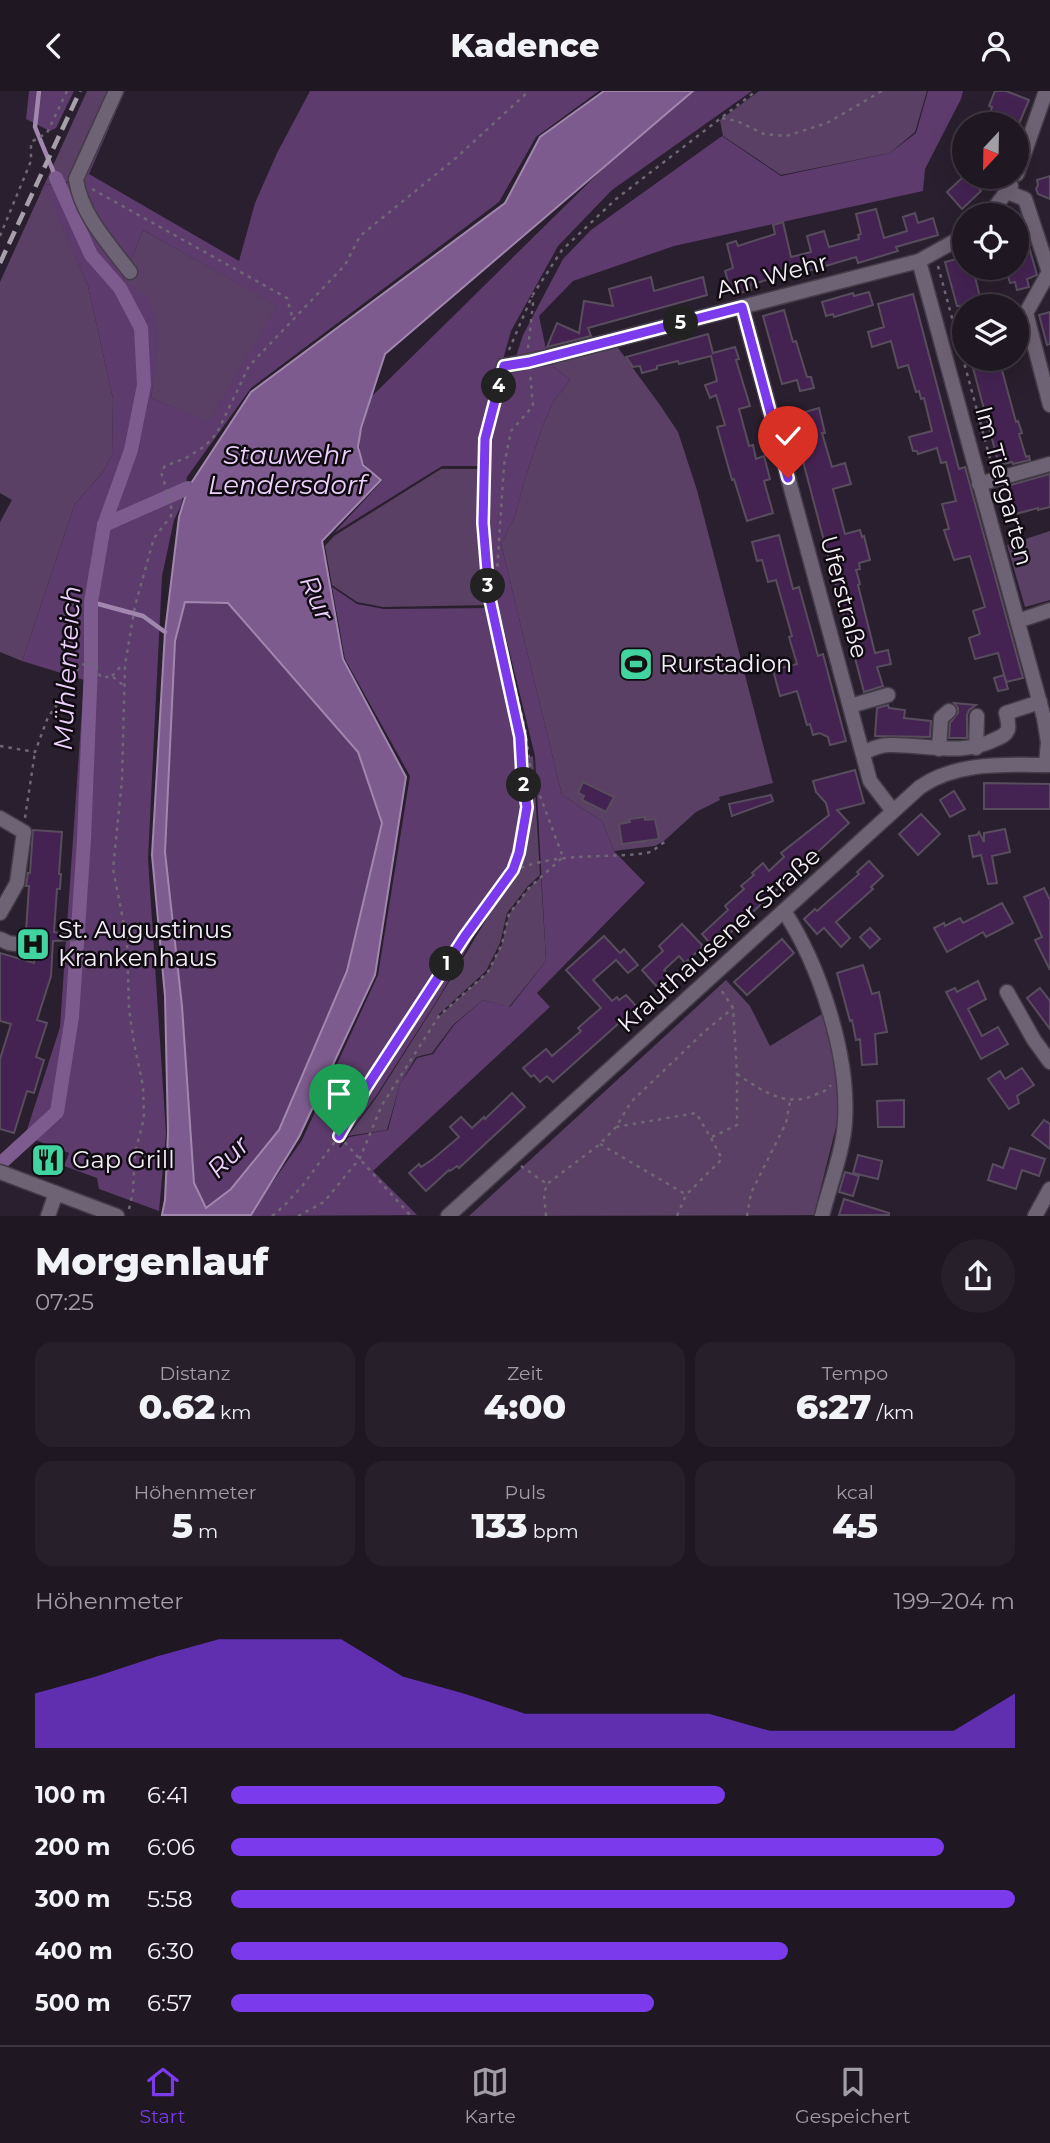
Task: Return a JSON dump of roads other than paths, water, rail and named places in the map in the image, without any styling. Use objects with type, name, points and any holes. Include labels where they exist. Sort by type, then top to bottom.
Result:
[{"type":"street","points":[[116,91],[76,179],[78,194],[85,209],[130,272]]},
{"type":"street","points":[[1029,139],[1046,91]]},
{"type":"street","points":[[998,203],[1009,189]]},
{"type":"street","points":[[1007,192],[1025,199],[1049,272],[1026,313],[1050,405]]},
{"type":"street","name":"Am Wehr","points":[[504,366],[529,362],[919,261],[952,243]]},
{"type":"street","name":"Im Tiergarten","points":[[919,261],[1040,702],[1048,742],[1048,765]]},
{"type":"street","name":"Uferstraße","points":[[742,307],[873,787],[893,811]]},
{"type":"street","points":[[979,484],[1050,463]]},
{"type":"street","points":[[1018,621],[1050,610]]},
{"type":"street","points":[[850,706],[888,695]]},
{"type":"street","points":[[863,753],[888,745],[939,749],[976,748],[1006,733],[1006,713],[1040,702]]},
{"type":"street","points":[[939,749],[941,718],[949,711]]},
{"type":"street","points":[[976,748],[977,716]]},
{"type":"street","name":"Krauthausener Straße","points":[[448,1216],[928,782],[953,771],[995,766],[1048,765]]},
{"type":"street","points":[[0,818],[24,832],[17,883],[0,913]]},
{"type":"street","points":[[784,911],[800,935],[815,969],[840,1051],[843,1070],[845,1124],[822,1216]]},
{"type":"street","points":[[0,939],[31,946]]},
{"type":"street","points":[[1007,992],[1034,1040],[1050,1062]]},
{"type":"street","points":[[0,1172],[117,1216]]},
{"type":"street","points":[[1035,1216],[1050,1189]]},
{"type":"street","points":[[48,1216],[56,1193]]},
{"type":"water","name":"Stauwehr Lendersdorf","points":[[604,91],[693,91],[385,354],[361,428],[358,447],[363,465],[381,480],[322,541],[343,659],[406,777],[375,975],[299,1137],[251,1215],[162,1215],[168,1132],[165,996],[152,855],[165,632],[179,517],[188,488],[251,392],[505,203],[540,137]],"holes":[[[185,602],[228,603],[358,752],[382,823],[347,971],[279,1130],[231,1189],[206,1208],[194,1183],[182,1006],[165,852],[175,641]]]},
{"type":"waterway","points":[[39,91],[35,127],[56,178]]},
{"type":"waterway","name":"Mühlenteich","points":[[0,1164],[57,1112],[72,1017],[84,840],[91,602],[104,525],[131,450],[144,385],[141,328],[120,288],[91,255],[56,178]]},
{"type":"waterway","points":[[104,525],[188,488]]},
{"type":"waterway","points":[[91,602],[143,616],[165,632]]},
{"type":"railway","points":[[0,263],[80,91]]},
{"type":"place","name":"Rurstadion","points":[[636,664]]},
{"type":"place","name":"St. Augustinus Krankenhaus","points":[[33,944]]},
{"type":"place","name":"Gap Grill","points":[[48,1160]]},
{"type":"water label","name":"Rur","points":[[317,598]]},
{"type":"water label","name":"Rur","points":[[228,1157]]}]
